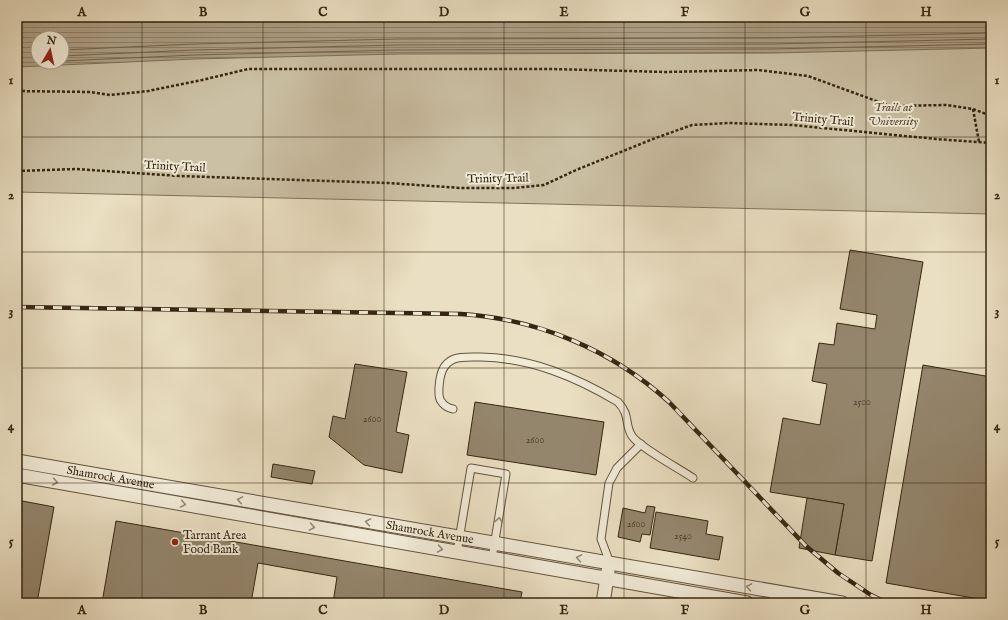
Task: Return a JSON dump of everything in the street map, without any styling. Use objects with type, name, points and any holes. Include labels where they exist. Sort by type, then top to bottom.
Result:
[{"type":"street","name":"Shamrock Avenue","points":[[17,461],[610,563],[773,597],[842,603]]},
{"type":"street","name":"Shamrock Avenue","points":[[17,475],[746,603]]},
{"type":"street","points":[[603,603],[610,563]]},
{"type":"lane","points":[[453,409],[443,405],[439,397],[440,376],[442,370],[449,361],[458,358],[474,357],[512,360],[534,364],[554,370],[572,378],[618,402],[623,408],[631,434],[635,440],[693,478]]},
{"type":"lane","points":[[610,563],[601,539],[609,483],[617,468],[640,444]]},
{"type":"lane","points":[[457,552],[471,468],[506,474],[492,558]]},
{"type":"path","points":[[17,91],[90,92],[110,95],[148,91],[248,69],[552,69],[666,72],[758,70],[808,76],[890,106],[947,105],[973,109],[986,114],[991,113]]},
{"type":"path","points":[[973,109],[979,143]]},
{"type":"path","name":"Trinity Trail","points":[[17,171],[76,169],[178,176],[388,183],[461,188],[515,188],[544,185],[576,170],[652,139],[692,125],[729,123],[792,125],[991,143]]},
{"type":"green space","name":"Trails at University","points":[[17,17],[991,17],[991,214],[17,192]]},
{"type":"water","points":[[17,17],[991,17],[991,48],[772,53],[398,54],[194,59],[70,65],[70,30],[30,30],[30,66],[17,67]]},
{"type":"building","points":[[850,250],[923,262],[872,561],[835,555],[844,504],[770,492],[783,418],[820,425],[827,384],[812,381],[819,343],[834,345],[837,323],[875,329],[877,315],[840,309]]},
{"type":"building","points":[[355,364],[407,372],[396,432],[409,435],[402,473],[364,465],[329,437],[333,416],[345,419]]},
{"type":"building","points":[[923,365],[991,377],[991,601],[886,583]]},
{"type":"building","points":[[475,402],[604,422],[596,475],[467,455]]},
{"type":"building","points":[[273,464],[315,471],[312,484],[271,477]]},
{"type":"building","points":[[807,498],[844,504],[835,555],[799,548]]},
{"type":"building","points":[[17,500],[54,507],[37,603],[17,603]]},
{"type":"building","points":[[647,506],[655,507],[650,535],[642,534],[640,542],[618,537],[623,508],[645,513]]},
{"type":"building","points":[[656,512],[708,521],[706,534],[723,537],[719,560],[650,548]]},
{"type":"building","name":"Tarrant Area Food Bank","points":[[116,521],[522,592],[520,603],[333,603],[337,577],[258,563],[251,603],[102,603]]},
{"type":"railway","points":[[17,307],[461,314],[490,317],[546,330],[572,340],[598,353],[647,383],[669,402],[806,546],[838,573],[871,595],[887,603]]},
{"type":"place","name":"Tarrant Area Food Bank","points":[[175,542]]}]
